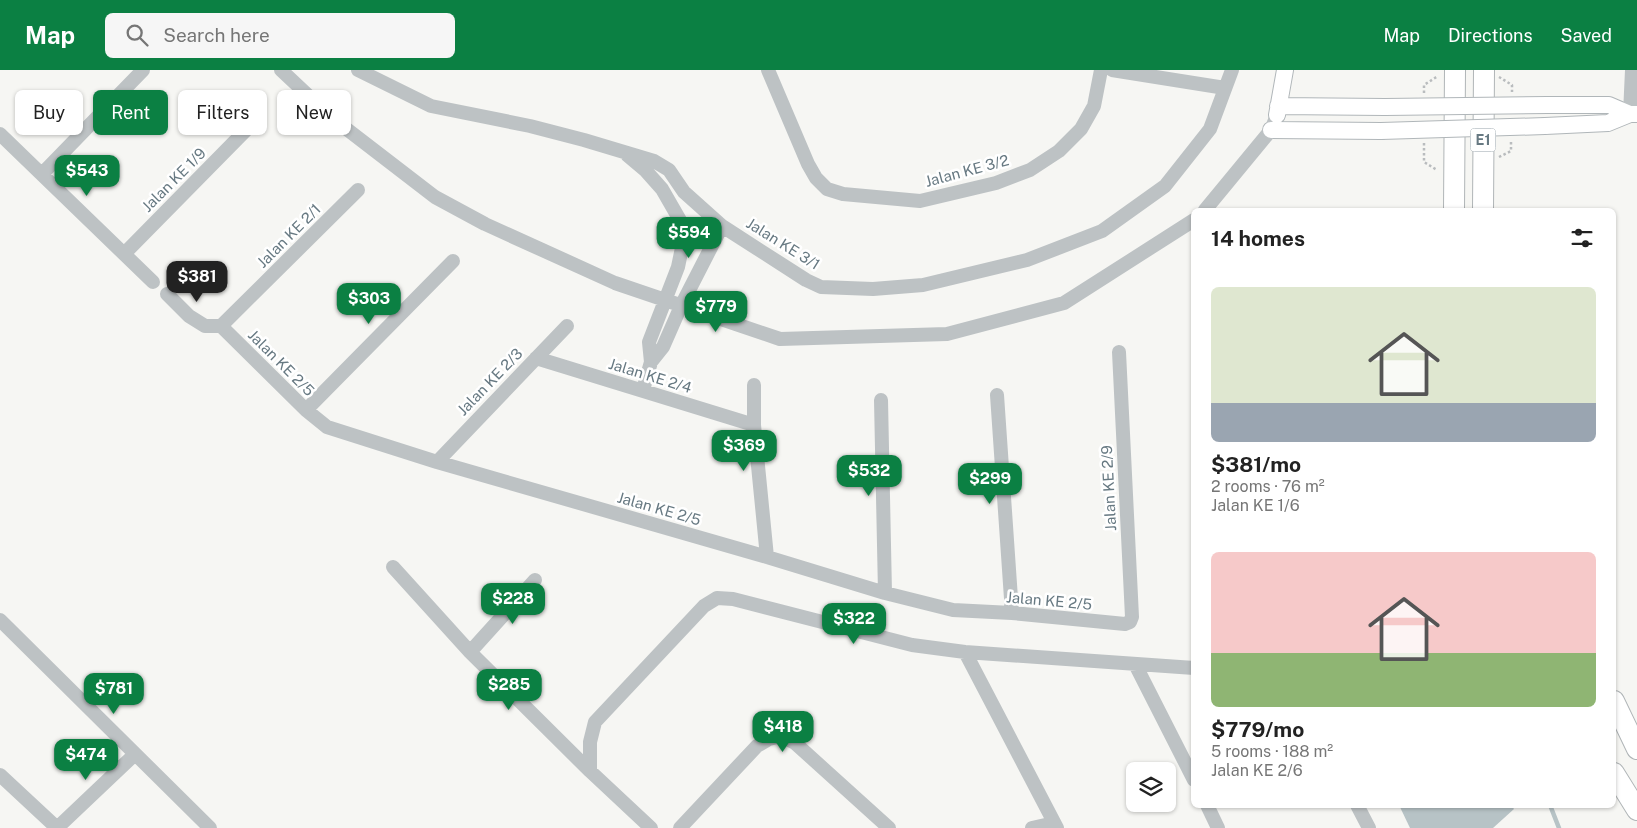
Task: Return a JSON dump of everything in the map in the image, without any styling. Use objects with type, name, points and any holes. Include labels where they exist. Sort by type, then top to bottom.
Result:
[{"type":"highway","name":"E1","points":[[1454,208],[1455,70]]},
{"type":"highway","name":"E1","points":[[1483,208],[1484,70]]},
{"type":"highway","points":[[1616,705],[1637,749]]},
{"type":"highway","points":[[1616,776],[1637,810]]},
{"type":"main road","points":[[1275,118],[1285,70]]},
{"type":"main road","points":[[1275,118],[1385,107],[1609,104],[1634,114]]},
{"type":"main road","points":[[1275,118],[1381,131],[1608,124],[1634,114]]},
{"type":"street","points":[[42,174],[143,70]]},
{"type":"street","points":[[281,70],[332,117],[435,197],[485,224],[615,282],[780,339],[947,334],[1064,303],[1191,222]]},
{"type":"street","name":"Jalan KE 3/1","points":[[358,70],[431,106],[530,126],[654,161],[669,170],[684,192],[722,226],[806,280],[821,287],[873,289],[923,285],[1027,260],[1102,231],[1165,186],[1210,129],[1232,70]]},
{"type":"street","name":"Jalan KE 3/2","points":[[768,70],[808,164],[816,178],[826,189],[843,194],[920,201],[996,183],[1030,170],[1059,152],[1081,129],[1094,106],[1101,70]]},
{"type":"street","points":[[1112,70],[1225,88]]},
{"type":"street","points":[[1632,70],[1634,114]]},
{"type":"street","points":[[1207,208],[1275,118]]},
{"type":"street","points":[[0,134],[153,282]]},
{"type":"street","name":"Jalan KE 1/9","points":[[125,253],[241,135]]},
{"type":"street","points":[[623,152],[646,171],[662,189],[681,222],[682,243],[678,267],[664,299],[649,342],[651,362],[643,390]]},
{"type":"street","name":"Jalan KE 2/1","points":[[222,326],[358,190]]},
{"type":"street","points":[[651,362],[663,348],[681,306],[722,226]]},
{"type":"street","points":[[306,410],[453,261]]},
{"type":"street","points":[[167,294],[189,316],[205,326],[222,326]]},
{"type":"street","name":"Jalan KE 2/5","points":[[222,326],[306,410],[327,427],[437,462],[885,593],[953,610],[1012,613],[1124,624],[1130,622]]},
{"type":"street","name":"Jalan KE 2/3","points":[[437,462],[567,326]]},
{"type":"street","name":"Jalan KE 2/9","points":[[1118,352],[1132,616],[1130,622]]},
{"type":"street","name":"Jalan KE 2/4","points":[[536,358],[754,425]]},
{"type":"street","points":[[754,385],[754,425],[767,557]]},
{"type":"street","points":[[998,395],[1012,613]]},
{"type":"street","points":[[881,400],[885,593]]},
{"type":"street","points":[[393,567],[470,652],[590,771],[651,828]]},
{"type":"street","points":[[470,652],[535,580]]},
{"type":"street","points":[[590,771],[590,742],[594,722],[704,606],[716,598],[732,599],[912,644],[964,652],[1191,668]]},
{"type":"street","points":[[0,620],[134,755],[210,828]]},
{"type":"street","points":[[964,652],[1055,826],[1032,828]]},
{"type":"street","points":[[1135,664],[1191,774]]},
{"type":"street","points":[[680,828],[757,746],[769,739],[781,736],[795,743],[889,828]]},
{"type":"street","points":[[0,776],[57,828],[134,755]]},
{"type":"street","points":[[1208,808],[1218,828]]},
{"type":"street","points":[[1359,808],[1369,828]]},
{"type":"shaded area","points":[[1400,808],[1514,809],[1493,828],[1410,828]]},
{"type":"waterway","points":[[1551,808],[1559,828]]}]
